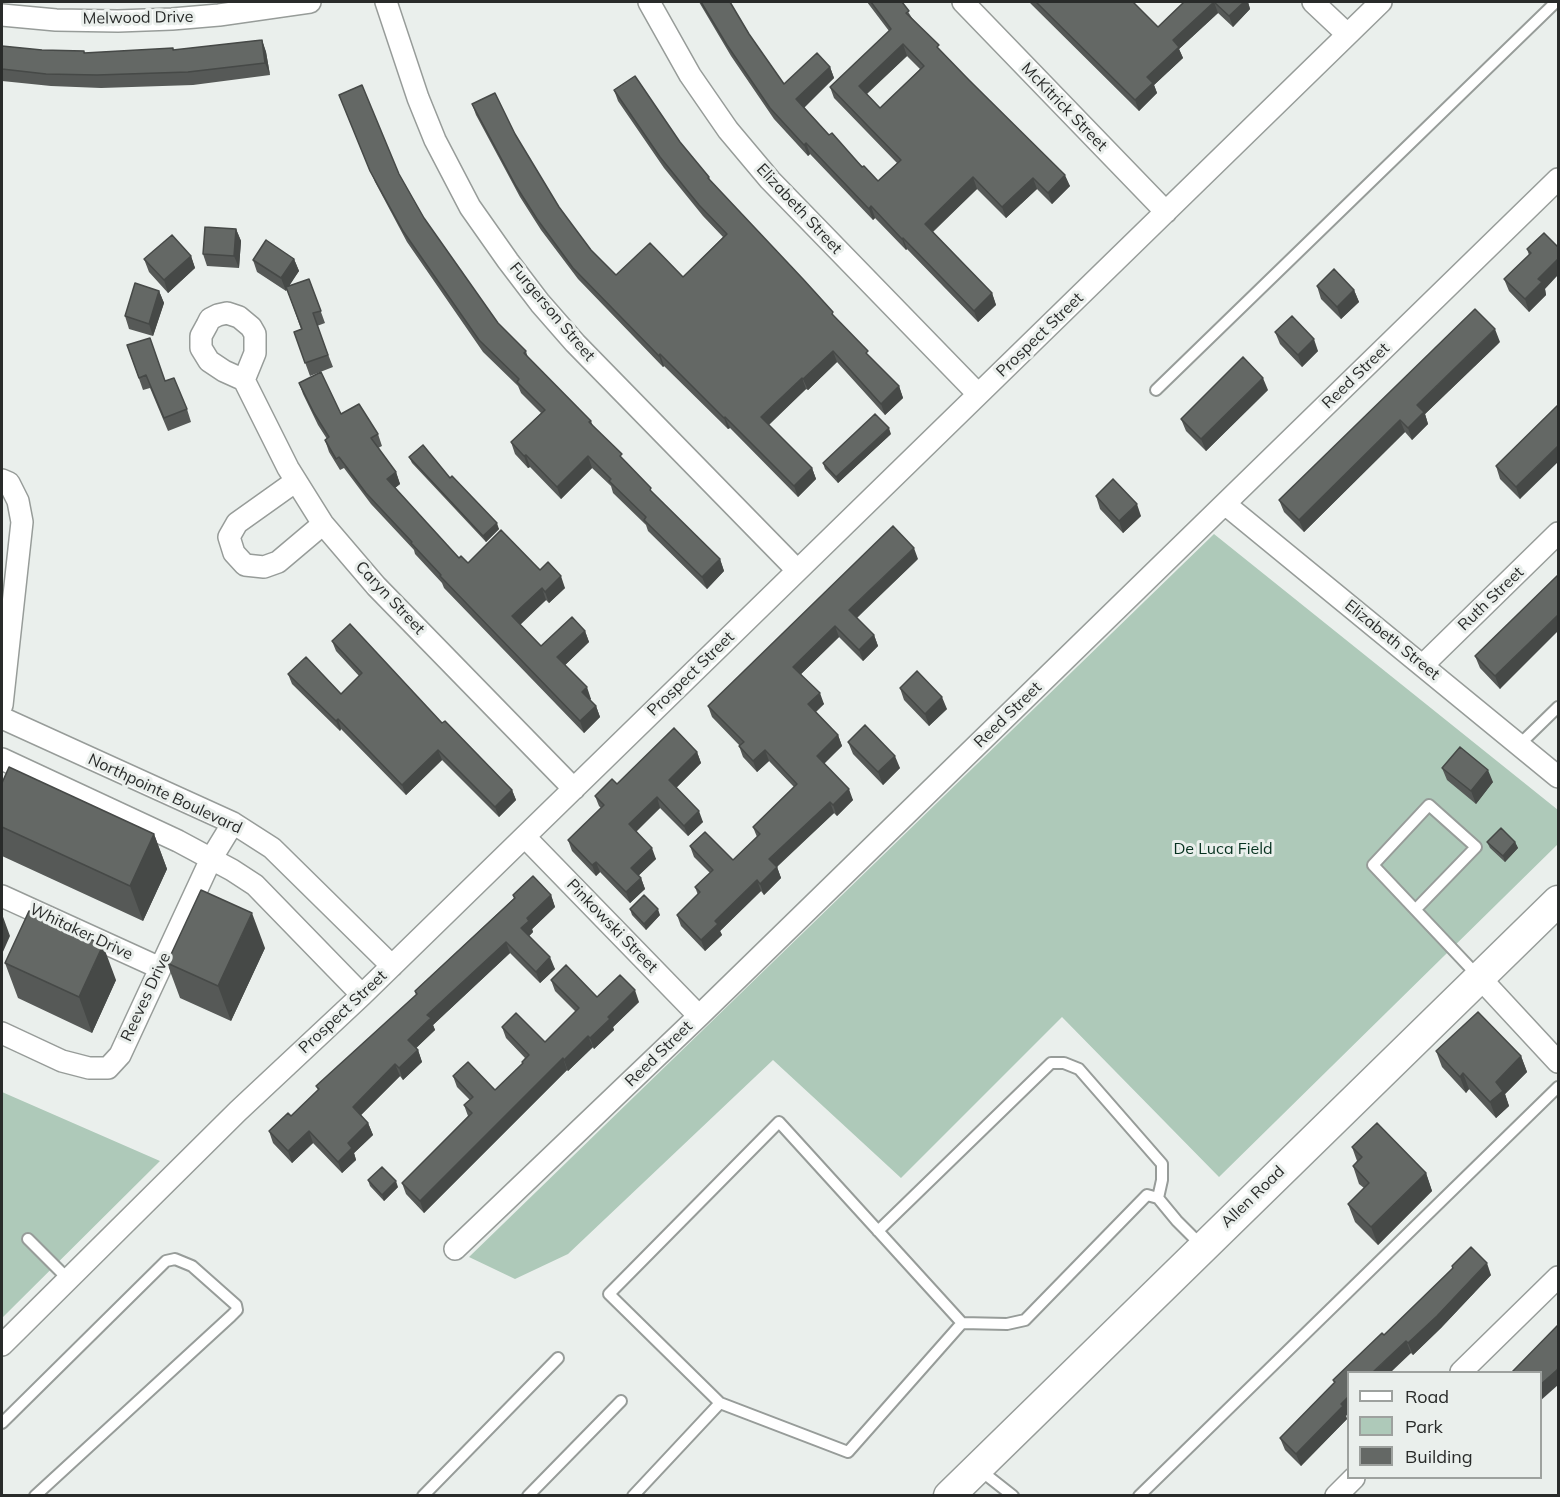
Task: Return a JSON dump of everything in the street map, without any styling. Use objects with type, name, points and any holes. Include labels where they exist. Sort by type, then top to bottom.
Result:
[{"type":"main road","name":"Allen Road","points":[[949,1496],[1558,901]]},
{"type":"street","name":"Melwood Drive","points":[[2,15],[77,20],[172,19],[310,2]]},
{"type":"street","name":"Furgerson Street","points":[[386,2],[418,98],[435,140],[470,207],[508,261],[575,343],[797,570]]},
{"type":"street","name":"Elizabeth Street","points":[[649,2],[690,75],[728,130],[770,180],[978,394]]},
{"type":"street","name":"McKitrick Street","points":[[963,2],[1166,212]]},
{"type":"street","points":[[1313,2],[1347,34]]},
{"type":"street","name":"Prospect Street","points":[[2,1345],[238,1111],[525,837],[1381,2]]},
{"type":"street","name":"Reed Street","points":[[455,1249],[699,1016],[1558,179]]},
{"type":"street","name":"Caryn Street","points":[[244,380],[296,481],[323,525],[376,586],[574,789]]},
{"type":"street","points":[[2,480],[9,483],[18,501],[22,522],[6,616],[2,705]]},
{"type":"street","points":[[296,481],[237,523],[229,537],[234,553],[245,565],[264,567],[278,562],[323,525]]},
{"type":"street","name":"Elizabeth Street","points":[[1225,504],[1558,777]]},
{"type":"street","name":"Ruth Street","points":[[1423,665],[1558,533]]},
{"type":"street","name":"Northpointe Boulevard","points":[[2,718],[233,824],[272,848],[392,966]]},
{"type":"street","points":[[2,759],[178,841],[255,885],[362,994]]},
{"type":"street","name":"Reeves Drive","points":[[2,1033],[62,1061],[89,1068],[108,1068],[120,1055],[211,859],[233,824]]},
{"type":"street","name":"Pinkowski Street","points":[[525,837],[699,1016]]},
{"type":"street","name":"Whitaker Drive","points":[[2,896],[160,968]]},
{"type":"street","points":[[1480,978],[1558,1062]]},
{"type":"street","points":[[1462,1371],[1558,1277]]},
{"type":"street","points":[[1336,1496],[1353,1479]]},
{"type":"lane","points":[[1156,390],[1556,2]]},
{"type":"lane","points":[[1520,744],[1558,707]]},
{"type":"lane","points":[[1416,909],[1476,847],[1429,805],[1373,865],[1480,978]]},
{"type":"lane","points":[[878,1231],[1051,1063],[1064,1062],[1079,1069],[1162,1164],[1162,1180],[1158,1198]]},
{"type":"lane","points":[[1139,1496],[1558,1087]]},
{"type":"lane","points":[[962,1323],[848,1452],[720,1403],[609,1294],[779,1122],[962,1323],[1007,1324],[1025,1320],[1147,1195],[1158,1198],[1177,1221],[1203,1246]]},
{"type":"lane","points":[[28,1239],[69,1280]]},
{"type":"lane","points":[[2,1423],[166,1262],[174,1259],[192,1266],[236,1305],[237,1310],[231,1316],[35,1496]]},
{"type":"lane","points":[[423,1496],[558,1359]]},
{"type":"lane","points":[[528,1496],[621,1401]]},
{"type":"lane","points":[[633,1496],[720,1403]]},
{"type":"lane","points":[[977,1467],[1013,1496]]},
{"type":"green space","name":"De Luca Field","points":[[1214,534],[1558,810],[1558,844],[1219,1177],[1062,1017],[901,1178],[773,1060],[568,1254],[515,1279],[469,1257]]},
{"type":"green space","points":[[2,1092],[160,1161],[2,1318]]},
{"type":"building","points":[[701,2],[730,2],[784,84],[817,53],[830,67],[796,99],[829,135],[832,133],[862,167],[864,166],[878,181],[901,160],[830,87],[891,29],[871,2],[902,2],[909,11],[906,13],[939,45],[937,47],[1065,175],[1048,193],[1033,178],[1002,207],[973,177],[925,224],[992,293],[974,311],[871,206],[869,209],[806,143],[804,145],[770,108]],"holes":[[[903,44],[924,66],[880,108],[859,86]]]},
{"type":"building","points":[[1036,2],[1133,2],[1158,27],[1184,2],[1214,2],[1173,40],[1179,47],[1147,77],[1153,83],[1135,100]]},
{"type":"building","points":[[1214,2],[1244,2],[1229,16]]},
{"type":"building","points":[[262,40],[265,63],[188,72],[97,75],[46,74],[2,69],[2,46],[84,51],[84,53],[173,48],[173,50]]},
{"type":"building","points":[[635,76],[680,142],[708,178],[833,312],[832,314],[868,351],[866,353],[899,386],[881,404],[833,351],[761,417],[812,468],[794,486],[660,354],[659,356],[573,268],[516,186],[472,104],[495,93],[515,134],[559,207],[591,250],[616,275],[650,243],[683,277],[727,234],[699,205],[660,157],[614,90]]},
{"type":"building","points":[[362,85],[399,174],[424,218],[498,323],[591,421],[589,422],[622,454],[620,456],[651,488],[650,490],[720,559],[702,577],[644,520],[646,517],[609,481],[611,479],[588,456],[557,487],[511,442],[545,410],[517,382],[519,379],[479,340],[403,231],[370,171],[339,95]]},
{"type":"building","points":[[205,227],[236,229],[234,256],[203,254]]},
{"type":"building","points":[[1544,233],[1558,247],[1558,259],[1538,279],[1542,282],[1525,299],[1504,279],[1531,253],[1527,249]]},
{"type":"building","points":[[172,235],[191,256],[164,280],[144,259]]},
{"type":"building","points":[[266,240],[294,259],[281,278],[253,260]]},
{"type":"building","points":[[1334,269],[1354,290],[1337,307],[1317,286]]},
{"type":"building","points":[[309,279],[321,311],[313,313],[328,355],[305,363],[294,332],[302,329],[286,287]]},
{"type":"building","points":[[135,283],[159,291],[149,324],[125,316]]},
{"type":"building","points":[[1475,309],[1495,329],[1417,405],[1424,412],[1408,428],[1400,420],[1299,520],[1279,500]]},
{"type":"building","points":[[1292,316],[1314,339],[1298,355],[1275,332]]},
{"type":"building","points":[[150,338],[165,381],[174,378],[187,409],[164,418],[146,375],[139,378],[127,345]]},
{"type":"building","points":[[1243,357],[1263,378],[1201,439],[1181,419]]},
{"type":"building","points":[[321,372],[341,414],[359,404],[378,434],[371,438],[396,472],[387,479],[459,558],[461,556],[468,563],[501,530],[540,570],[548,562],[561,576],[545,592],[542,588],[512,616],[541,646],[572,617],[585,631],[557,657],[587,687],[582,692],[596,706],[580,721],[440,576],[366,493],[339,457],[336,459],[325,440],[329,437],[299,383]]},
{"type":"building","points":[[1558,405],[1558,446],[1516,487],[1496,466]]},
{"type":"building","points":[[875,414],[889,428],[836,477],[823,463]]},
{"type":"building","points":[[423,445],[450,478],[452,476],[497,523],[483,536],[409,457]]},
{"type":"building","points":[[1113,479],[1137,504],[1119,521],[1096,496]]},
{"type":"building","points":[[893,526],[914,548],[849,610],[874,635],[859,650],[835,626],[793,667],[820,693],[808,704],[838,735],[817,756],[849,789],[833,805],[830,802],[769,859],[777,867],[760,884],[757,880],[715,921],[718,924],[701,940],[677,915],[700,892],[695,887],[713,870],[690,846],[705,832],[733,860],[760,834],[753,827],[797,784],[765,750],[753,761],[739,746],[744,742],[708,706]]},
{"type":"building","points":[[1558,575],[1558,615],[1495,676],[1475,656]]},
{"type":"building","points":[[350,624],[442,723],[445,721],[512,790],[495,807],[438,750],[402,785],[338,719],[336,721],[288,674],[306,657],[341,694],[362,673],[332,641]]},
{"type":"building","points":[[917,671],[942,697],[925,714],[900,688]]},
{"type":"building","points":[[865,725],[895,756],[878,772],[848,742]]},
{"type":"building","points":[[674,728],[697,752],[669,780],[699,811],[684,826],[657,797],[629,824],[652,848],[631,868],[641,878],[626,892],[596,862],[592,865],[568,840],[604,805],[595,796],[612,779],[617,784]]},
{"type":"building","points":[[1460,747],[1488,770],[1471,791],[1442,768]]},
{"type":"building","points":[[9,767],[154,834],[130,886],[2,827],[2,783]]},
{"type":"building","points":[[1501,828],[1515,842],[1503,856],[1487,842]]},
{"type":"building","points":[[533,876],[551,895],[527,918],[529,921],[521,928],[550,957],[536,972],[506,942],[427,1015],[431,1018],[408,1040],[418,1050],[399,1068],[395,1064],[353,1107],[368,1123],[348,1143],[352,1148],[338,1162],[309,1131],[288,1151],[269,1131],[288,1113],[291,1116],[319,1089],[316,1086],[417,994],[415,991],[515,898],[513,895]]},
{"type":"building","points":[[201,890],[252,913],[218,986],[167,963]]},
{"type":"building","points":[[644,895],[658,909],[644,924],[630,909]]},
{"type":"building","points":[[29,911],[103,945],[79,997],[5,963]]},
{"type":"building","points":[[566,965],[597,997],[620,975],[635,990],[608,1017],[610,1019],[590,1038],[588,1036],[564,1060],[563,1058],[420,1201],[402,1183],[472,1113],[464,1105],[473,1097],[453,1076],[468,1062],[495,1090],[523,1063],[529,1055],[502,1027],[516,1013],[545,1042],[579,1008],[551,980]]},
{"type":"building","points":[[1478,1012],[1521,1056],[1496,1082],[1503,1091],[1490,1102],[1463,1073],[1460,1077],[1436,1051]]},
{"type":"building","points":[[1377,1123],[1426,1173],[1371,1227],[1348,1204],[1369,1183],[1353,1166],[1362,1157],[1352,1147]]},
{"type":"building","points":[[382,1167],[396,1181],[382,1195],[368,1180]]},
{"type":"building","points":[[1471,1247],[1487,1263],[1437,1316],[1374,1371],[1347,1371],[1347,1398],[1341,1404],[1343,1406],[1296,1454],[1280,1438],[1335,1382],[1333,1380],[1382,1333],[1384,1335],[1453,1268],[1452,1266]]},
{"type":"building","points":[[1558,1325],[1557,1370],[1542,1383],[1542,1371],[1513,1371]]}]
